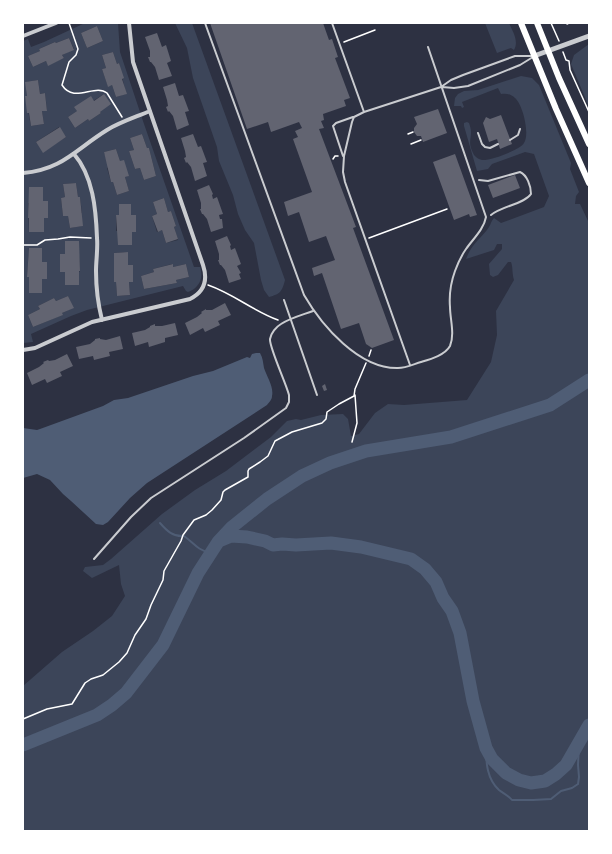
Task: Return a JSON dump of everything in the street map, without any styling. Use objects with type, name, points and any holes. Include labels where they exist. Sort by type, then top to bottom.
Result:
[{"type":"highway","points":[[521,23],[589,183]]},
{"type":"highway","points":[[537,23],[548,52],[589,144]]},
{"type":"street","points":[[23,36],[56,23]]},
{"type":"street","points":[[23,350],[35,348],[92,322],[190,299],[201,291],[205,284],[206,274],[204,266],[133,62],[129,23]]},
{"type":"street","points":[[534,56],[589,36]]},
{"type":"street","points":[[23,173],[46,170],[74,154],[108,130],[150,111]]},
{"type":"street","points":[[74,154],[85,169],[94,198],[97,240],[96,271],[99,307],[102,320]]},
{"type":"lane","points":[[205,23],[304,295],[313,311],[337,338],[367,360],[392,368],[400,368],[437,356],[442,354],[449,346],[452,339],[450,299],[453,278],[461,256],[483,227],[486,217],[428,47]]},
{"type":"lane","points":[[332,23],[364,112]]},
{"type":"lane","points":[[344,156],[333,126],[336,123],[364,112],[441,87],[451,80],[515,56],[534,56]]},
{"type":"lane","points":[[441,87],[454,88],[468,86],[520,66],[534,56]]},
{"type":"lane","points":[[354,117],[344,156],[343,172],[410,365]]},
{"type":"lane","points":[[510,140],[518,135],[520,128]]},
{"type":"lane","points":[[478,133],[482,144],[485,147],[490,148],[498,144]]},
{"type":"lane","points":[[478,180],[488,181],[520,172],[526,176],[531,194],[525,200],[502,208],[491,215]]},
{"type":"lane","points":[[284,300],[318,395]]},
{"type":"lane","points":[[94,559],[131,517],[151,498],[244,438],[286,408],[289,402],[289,395],[270,340],[274,330],[284,322],[313,311]]},
{"type":"path","points":[[69,23],[78,49],[76,55],[69,62],[62,85],[64,88],[79,94],[97,90],[104,91],[125,122]]},
{"type":"path","points":[[551,23],[555,32]]},
{"type":"path","points":[[339,43],[376,30]]},
{"type":"path","points":[[566,60],[569,61],[570,70],[589,112]]},
{"type":"path","points":[[408,134],[413,132]]},
{"type":"path","points":[[411,144],[421,140]]},
{"type":"path","points":[[333,159],[335,156],[338,156]]},
{"type":"path","points":[[366,239],[447,209]]},
{"type":"path","points":[[23,245],[37,245],[45,240],[70,237],[84,237],[97,240]]},
{"type":"path","points":[[205,284],[231,294],[267,316],[284,322]]},
{"type":"path","points":[[352,442],[358,423],[355,389],[365,366]]},
{"type":"path","points":[[23,719],[47,709],[72,704],[85,683],[91,679],[103,675],[119,662],[129,651],[135,635],[146,619],[163,580],[164,571],[181,541],[183,534],[192,522],[208,513],[221,500],[225,490],[248,476],[249,469],[268,456],[275,441],[292,432],[322,423],[326,419],[327,412],[355,395]]},
{"type":"shaded area","points":[[85,23],[118,23],[120,52],[194,267],[200,267],[201,279],[195,288],[188,292],[183,286],[87,310],[31,334],[33,342],[23,343],[23,41],[28,39],[31,47]],"holes":[[[97,26],[103,41],[87,48],[81,33]],[[69,38],[74,49],[62,55],[64,58],[48,65],[46,61],[33,67],[28,56],[40,51],[39,49]],[[113,52],[117,64],[119,63],[126,94],[116,97],[112,85],[108,86],[102,69],[106,68],[102,55]],[[38,80],[40,94],[45,93],[47,110],[42,111],[44,124],[31,126],[25,96],[27,96],[26,82]],[[104,94],[101,113],[89,121],[88,119],[75,128],[68,117]],[[59,127],[66,137],[43,152],[36,142]],[[142,134],[147,148],[149,148],[156,176],[144,180],[140,168],[135,169],[129,151],[134,150],[130,138]],[[116,149],[120,161],[128,176],[125,177],[129,191],[117,195],[107,168],[109,167],[104,152]],[[76,183],[78,197],[80,197],[82,226],[70,228],[68,216],[63,216],[61,198],[65,197],[63,184]],[[164,198],[168,212],[171,211],[176,226],[174,227],[178,240],[166,243],[162,230],[157,232],[152,216],[157,214],[153,202]],[[48,202],[48,218],[44,218],[44,232],[29,232],[28,203]],[[119,204],[131,204],[131,215],[118,231],[116,231],[116,216],[119,215]],[[65,241],[78,241],[80,271],[65,285]],[[29,248],[42,248],[42,262],[47,262],[47,279],[42,279],[42,293],[29,293],[29,277],[27,277]],[[128,252],[128,265],[133,265],[133,282],[129,282],[130,295],[117,296],[116,282],[114,281],[114,253]],[[172,264],[173,267],[186,264],[189,277],[176,280],[177,283],[144,289],[141,276],[154,272],[153,269]],[[68,296],[73,308],[62,313],[62,315],[33,327],[28,315],[40,309],[38,306],[54,298],[56,301]]]},
{"type":"shaded area","points":[[175,23],[192,23],[285,280],[280,292],[273,296],[269,297],[264,290],[254,243],[245,230],[238,214],[233,195],[219,161],[217,147],[193,78],[187,48]]},
{"type":"shaded area","points":[[485,23],[509,23],[516,40],[514,50],[511,48],[497,53]]},
{"type":"shaded area","points":[[589,44],[589,107],[571,64],[574,55]]},
{"type":"shaded area","points":[[521,76],[532,78],[539,85],[571,163],[570,169],[579,192],[576,196],[575,204],[580,204],[589,223],[589,831],[23,831],[23,686],[62,652],[112,616],[125,596],[121,584],[119,565],[92,578],[83,571],[85,567],[103,565],[162,514],[195,490],[226,471],[271,437],[287,421],[296,419],[301,420],[321,415],[343,414],[348,419],[351,436],[359,434],[375,413],[388,404],[404,405],[467,400],[491,362],[497,335],[496,311],[514,280],[511,262],[508,262],[498,275],[493,277],[490,275],[489,264],[502,249],[502,244],[497,244],[494,250],[466,259],[468,254],[489,227],[494,218],[501,223],[544,207],[549,196],[534,154],[525,152],[492,164],[488,169],[477,171],[464,123],[469,123],[471,131],[471,147],[475,156],[478,158],[486,160],[511,152],[521,146],[526,139],[525,120],[521,107],[515,98],[508,94],[501,94],[498,88],[462,102],[464,107],[462,108],[461,106],[454,106],[455,98],[458,94],[464,91],[478,90]]},
{"type":"shaded area","points":[[260,353],[261,355],[272,389],[272,399],[267,405],[147,483],[130,498],[108,522],[103,525],[96,524],[50,480],[37,474],[23,478],[23,428],[37,430],[103,406],[114,400],[128,398],[193,376],[213,371],[247,357],[250,358],[252,354]]},
{"type":"building","points":[[210,23],[323,23],[329,40],[332,39],[338,57],[335,58],[350,98],[344,100],[346,106],[323,114],[324,120],[321,121],[324,128],[319,129],[356,227],[353,228],[394,340],[372,348],[366,344],[359,323],[341,329],[322,273],[314,276],[312,268],[335,260],[326,236],[309,242],[299,212],[288,216],[284,202],[312,192],[293,139],[298,137],[295,131],[302,128],[299,122],[271,132],[268,122],[247,129]]},
{"type":"building","points":[[97,26],[103,41],[87,48],[81,33]]},
{"type":"building","points":[[157,33],[162,47],[166,45],[171,61],[167,63],[172,76],[159,80],[155,67],[150,62],[148,57],[150,57],[150,51],[145,37]]},
{"type":"building","points":[[69,38],[74,50],[62,55],[64,58],[48,66],[46,61],[33,67],[28,56],[40,51],[39,49]]},
{"type":"building","points":[[113,52],[117,64],[119,63],[124,78],[122,79],[127,94],[116,97],[112,85],[108,87],[102,69],[106,68],[102,55]]},
{"type":"building","points":[[38,80],[40,94],[45,93],[47,111],[42,111],[44,124],[31,126],[29,113],[27,113],[25,82]]},
{"type":"building","points":[[175,83],[179,96],[183,95],[189,111],[185,112],[189,125],[177,130],[173,116],[169,111],[168,112],[166,107],[168,106],[163,87]]},
{"type":"building","points":[[104,94],[111,104],[89,121],[88,119],[75,128],[68,117],[77,111],[74,107],[91,96],[94,101]]},
{"type":"building","points":[[438,109],[447,133],[423,142],[421,136],[417,136],[414,132],[414,128],[417,124],[414,117]]},
{"type":"building","points":[[501,115],[512,144],[500,149],[497,139],[489,142],[483,123],[486,117],[490,119]]},
{"type":"building","points":[[60,127],[66,137],[43,153],[36,142]]},
{"type":"building","points":[[142,134],[147,148],[149,148],[156,176],[144,180],[140,168],[135,169],[129,151],[134,150],[130,138]]},
{"type":"building","points":[[193,134],[198,147],[201,146],[207,162],[203,163],[207,176],[195,181],[191,167],[187,162],[186,163],[184,158],[186,157],[181,138]]},
{"type":"building","points":[[116,149],[120,161],[124,160],[129,176],[125,177],[129,191],[117,195],[113,182],[111,182],[104,152]]},
{"type":"building","points":[[455,154],[477,215],[470,217],[469,214],[454,220],[433,162]]},
{"type":"building","points":[[515,175],[520,188],[493,198],[488,185]]},
{"type":"building","points":[[76,183],[78,197],[80,197],[83,226],[70,228],[68,216],[63,216],[61,198],[65,197],[63,184]]},
{"type":"building","points":[[209,185],[213,194],[213,199],[217,197],[223,214],[219,215],[220,219],[222,219],[223,228],[211,232],[207,219],[202,214],[200,209],[201,203],[197,190]]},
{"type":"building","points":[[29,187],[43,187],[43,201],[48,201],[48,218],[44,218],[44,232],[29,232]]},
{"type":"building","points":[[164,198],[168,212],[171,211],[176,226],[174,227],[178,239],[166,243],[162,230],[158,232],[152,216],[157,214],[153,202]]},
{"type":"building","points":[[119,204],[131,204],[131,215],[136,215],[136,232],[132,232],[132,245],[118,245],[116,215],[119,215]]},
{"type":"building","points":[[227,236],[231,245],[231,250],[235,248],[241,264],[237,266],[241,273],[239,274],[241,279],[229,283],[225,270],[220,265],[218,260],[219,254],[215,241]]},
{"type":"building","points":[[65,241],[79,241],[79,285],[65,285],[65,272],[60,272],[60,254],[65,254]]},
{"type":"building","points":[[29,248],[42,248],[42,262],[47,262],[47,279],[42,279],[42,293],[29,293],[29,277],[27,277]]},
{"type":"building","points":[[128,252],[128,265],[133,265],[133,282],[129,282],[130,295],[117,296],[116,282],[114,282],[114,253]]},
{"type":"building","points":[[173,264],[173,267],[186,264],[189,277],[176,280],[177,283],[144,289],[141,276],[154,272],[153,269]]},
{"type":"building","points":[[68,296],[74,308],[62,313],[63,315],[33,327],[28,315],[40,309],[38,306],[54,298],[56,301]]},
{"type":"building","points":[[225,303],[231,315],[218,321],[220,325],[205,332],[203,328],[190,335],[185,323],[197,317],[206,309],[212,310]]},
{"type":"building","points":[[175,323],[178,335],[165,338],[165,342],[149,347],[148,342],[135,346],[132,333],[145,330],[155,324],[155,326],[162,326]]},
{"type":"building","points":[[120,336],[123,349],[109,352],[110,356],[94,360],[93,356],[79,359],[76,347],[90,344],[95,339],[100,338],[106,340]]},
{"type":"building","points":[[67,354],[73,366],[60,372],[62,376],[47,383],[45,379],[32,385],[27,373],[39,367],[44,363],[43,362],[55,360]]},
{"type":"building","points":[[325,384],[327,390],[324,391],[322,386]]},
{"type":"waterway","points":[[23,745],[97,715],[126,693],[163,645],[198,573],[218,542],[232,527],[267,499],[302,476],[330,463],[366,451],[451,437],[550,405],[589,380]]},
{"type":"waterway","points":[[160,523],[170,533],[177,536],[184,536],[199,548],[210,553]]},
{"type":"waterway","points":[[219,541],[231,536],[247,537],[265,541],[273,545],[331,543],[361,547],[411,559],[425,569],[436,582],[443,598],[452,611],[460,633],[473,701],[486,748],[492,759],[506,773],[519,780],[531,783],[545,781],[556,774],[566,765],[589,725]]},
{"type":"waterway","points":[[486,748],[488,770],[495,786],[512,800],[533,800],[551,799],[561,791],[572,788],[578,784],[579,744]]}]
